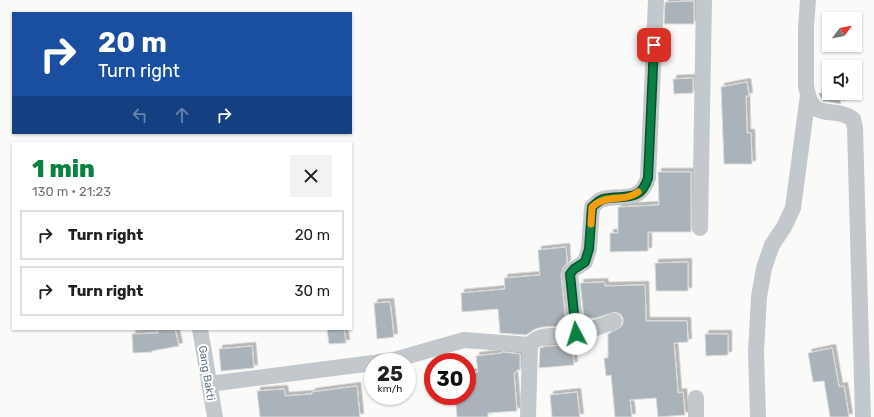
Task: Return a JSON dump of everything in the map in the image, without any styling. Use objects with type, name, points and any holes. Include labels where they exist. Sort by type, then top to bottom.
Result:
[{"type":"street","points":[[576,334],[570,274],[574,269],[585,262],[589,249],[592,207],[598,201],[603,199],[632,197],[646,185],[648,178],[656,0]]},
{"type":"street","points":[[700,228],[704,0]]},
{"type":"street","points":[[808,0],[806,27],[806,86],[808,95],[815,109],[821,112],[848,116],[853,119],[854,123],[868,400],[863,417]]},
{"type":"street","points":[[758,417],[756,352],[759,297],[764,268],[772,245],[784,227],[793,208],[808,95]]},
{"type":"street","points":[[528,417],[530,345],[534,340],[541,337],[576,334],[614,321]]},
{"type":"street","name":"Gang Bakti","points":[[200,330],[214,417]]},
{"type":"street","points":[[416,354],[464,340],[530,345]]},
{"type":"street","points":[[209,384],[364,364]]},
{"type":"street","points":[[696,398],[696,417]]},
{"type":"building","points":[[694,1],[694,24],[664,24],[665,2]]},
{"type":"building","points":[[693,78],[693,93],[674,94],[673,79]]},
{"type":"building","points":[[747,82],[749,96],[746,96],[747,133],[751,133],[752,164],[724,164],[721,87]]},
{"type":"building","points":[[818,93],[822,93],[822,99]]},
{"type":"building","points":[[840,100],[841,104],[823,101]]},
{"type":"building","points":[[658,172],[691,172],[691,232],[648,232],[648,251],[610,252],[610,233],[618,233],[618,207],[659,205]]},
{"type":"building","points":[[566,247],[567,263],[563,268],[561,275],[566,326],[543,327],[535,329],[526,335],[500,333],[498,309],[462,312],[461,293],[505,289],[504,278],[540,275],[538,250]]},
{"type":"building","points":[[688,262],[688,291],[656,291],[655,263]]},
{"type":"building","points":[[604,282],[605,286],[645,285],[646,321],[687,321],[688,342],[674,343],[678,393],[683,392],[685,415],[658,417],[656,398],[630,400],[632,417],[615,417],[611,375],[606,376],[604,358],[608,358],[608,334],[621,327],[623,318],[620,314],[615,312],[596,318],[584,318],[580,283]]},
{"type":"building","points":[[390,302],[394,337],[377,339],[374,303]]},
{"type":"building","points":[[157,330],[175,330],[179,346],[152,352],[133,353],[132,334],[158,333]]},
{"type":"building","points":[[327,330],[344,330],[346,343],[329,344]]},
{"type":"building","points":[[705,334],[728,334],[728,355],[706,356]]},
{"type":"building","points":[[572,345],[574,365],[539,368],[540,348],[547,346]]},
{"type":"building","points":[[252,346],[254,368],[221,371],[219,349]]},
{"type":"building","points":[[832,348],[839,387],[844,386],[849,417],[830,417],[824,381],[813,382],[808,353]]},
{"type":"building","points":[[502,353],[520,354],[520,370],[517,370],[517,372],[514,373],[517,411],[488,413],[488,417],[457,417],[456,405],[476,405],[476,372],[478,372],[476,356]]},
{"type":"building","points":[[357,386],[360,417],[260,417],[257,391],[284,389],[285,396],[312,394],[312,392]]},
{"type":"building","points":[[577,392],[580,417],[552,417],[550,395]]},
{"type":"slow traffic","points":[[591,224],[592,207],[598,201],[603,199],[632,197],[638,192]]},
{"type":"route","points":[[576,334],[570,274],[574,269],[581,266],[585,262],[589,249],[592,207],[598,201],[603,199],[632,197],[646,185],[648,178],[654,45]]}]
